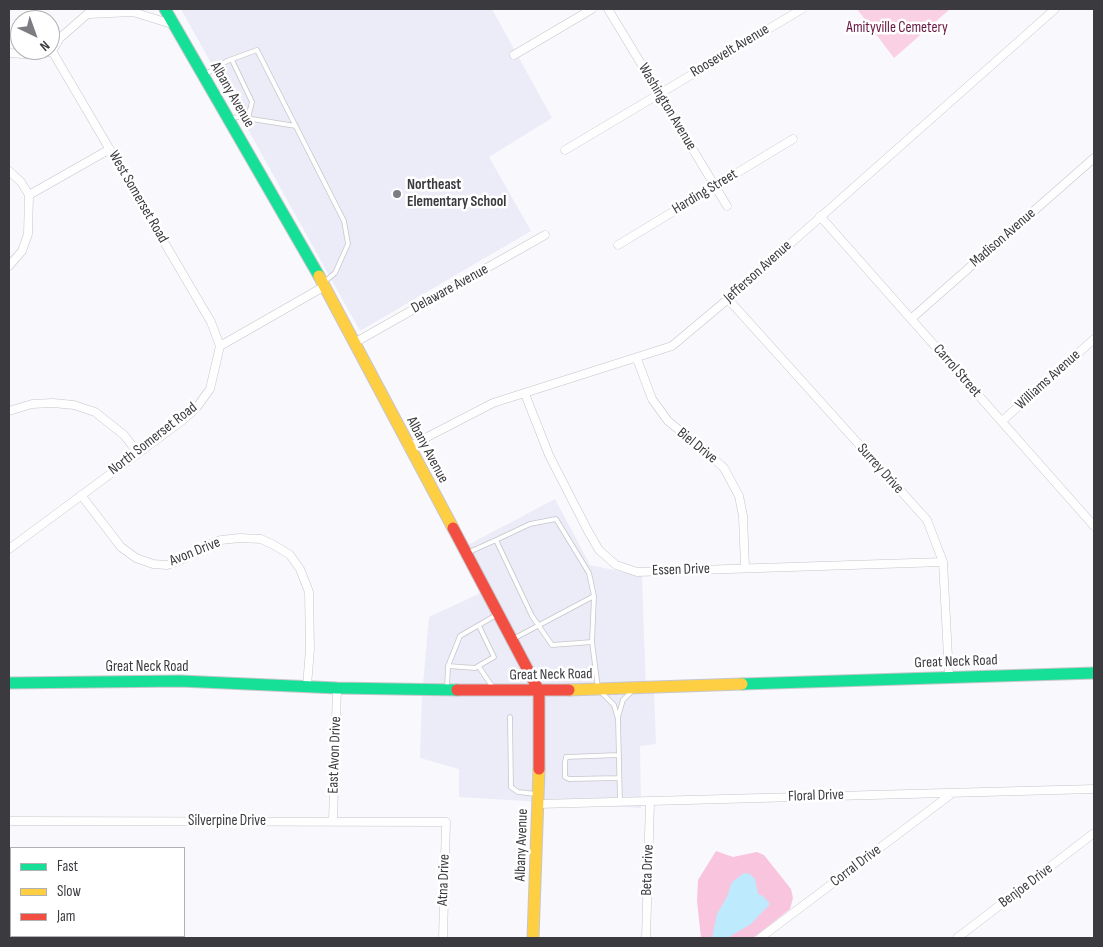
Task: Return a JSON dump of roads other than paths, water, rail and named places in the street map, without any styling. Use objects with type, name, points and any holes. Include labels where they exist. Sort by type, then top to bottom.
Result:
[{"type":"main road","name":"Albany Avenue","points":[[165,9],[324,284],[408,447],[538,691],[538,799],[533,938]]},
{"type":"main road","name":"Great Neck Road","points":[[9,683],[180,681],[337,688],[538,691],[949,676],[1094,673]]},
{"type":"street","points":[[514,55],[592,9]]},
{"type":"street","name":"Washington Avenue","points":[[608,9],[727,206]]},
{"type":"street","name":"Roosevelt Avenue","points":[[565,150],[802,9]]},
{"type":"street","name":"Jefferson Avenue","points":[[408,447],[493,404],[672,346],[728,299],[1055,9]]},
{"type":"street","points":[[60,38],[91,11],[133,12],[175,25]]},
{"type":"street","name":"West Somerset Road","points":[[57,60],[211,322],[220,346]]},
{"type":"street","name":"Harding Street","points":[[618,245],[793,139]]},
{"type":"street","points":[[29,195],[110,149]]},
{"type":"street","name":"Madison Avenue","points":[[912,318],[1094,158]]},
{"type":"street","points":[[9,170],[21,182],[29,195],[28,234],[22,251],[9,266]]},
{"type":"street","name":"Carrol Street","points":[[820,216],[1093,522]]},
{"type":"street","name":"Delaware Avenue","points":[[354,342],[545,235]]},
{"type":"street","points":[[220,346],[324,284]]},
{"type":"street","name":"Surrey Drive","points":[[728,299],[926,520],[943,562],[949,676]]},
{"type":"street","name":"Williams Avenue","points":[[1002,421],[1094,339]]},
{"type":"street","name":"North Somerset Road","points":[[9,549],[197,407],[210,389],[220,346]]},
{"type":"street","name":"Biel Drive","points":[[636,359],[652,399],[668,421],[724,468],[739,496],[743,516],[745,568]]},
{"type":"street","name":"Essen Drive","points":[[525,394],[548,455],[598,550],[616,565],[637,572],[943,562]]},
{"type":"street","points":[[9,411],[32,404],[53,403],[74,405],[96,412],[124,435],[137,452]]},
{"type":"street","name":"Avon Drive","points":[[81,495],[122,547],[136,558],[153,564],[167,565],[212,544],[240,538],[261,540],[274,545],[290,555],[300,569],[309,592],[310,649],[307,686]]},
{"type":"street","name":"East Avon Drive","points":[[333,821],[337,688]]},
{"type":"street","name":"Floral Drive","points":[[538,799],[620,803],[873,794],[951,794],[1094,789]]},
{"type":"street","name":"Corral Drive","points":[[760,938],[951,794]]},
{"type":"street","name":"Beta Drive","points":[[646,938],[650,802]]},
{"type":"street","name":"Silverpine Drive","points":[[9,821],[446,822]]},
{"type":"street","name":"Atna Drive","points":[[443,938],[446,822]]},
{"type":"street","name":"Benjoe Drive","points":[[957,938],[1094,834]]},
{"type":"lane","points":[[204,76],[232,60],[257,50],[344,221],[348,244],[336,273],[324,284]]},
{"type":"lane","points":[[232,60],[252,102],[248,118]]},
{"type":"lane","points":[[228,118],[248,118],[296,126]]},
{"type":"lane","points":[[465,553],[530,524],[556,519],[588,573],[594,596],[592,642],[598,690],[614,705],[618,719],[620,803]]},
{"type":"lane","points":[[496,540],[538,625],[552,645],[592,642]]},
{"type":"lane","points":[[511,640],[594,596]]},
{"type":"lane","points":[[447,690],[448,666],[460,636],[498,614]]},
{"type":"lane","points":[[448,666],[476,668],[494,657],[479,626]]},
{"type":"lane","points":[[478,666],[495,690]]},
{"type":"lane","points":[[618,719],[623,700],[635,688]]},
{"type":"lane","points":[[510,717],[510,787],[538,799]]},
{"type":"lane","points":[[619,755],[566,757],[565,777],[569,779],[620,778]]},
{"type":"water","points":[[744,873],[750,874],[755,879],[758,894],[763,896],[770,904],[751,924],[727,938],[712,938],[717,914],[727,897],[732,882]]},
{"type":"place","name":"Northeast Elementary School","points":[[397,194]]},
{"type":"park label","name":"Amityville Cemetery","points":[[897,28]]}]
